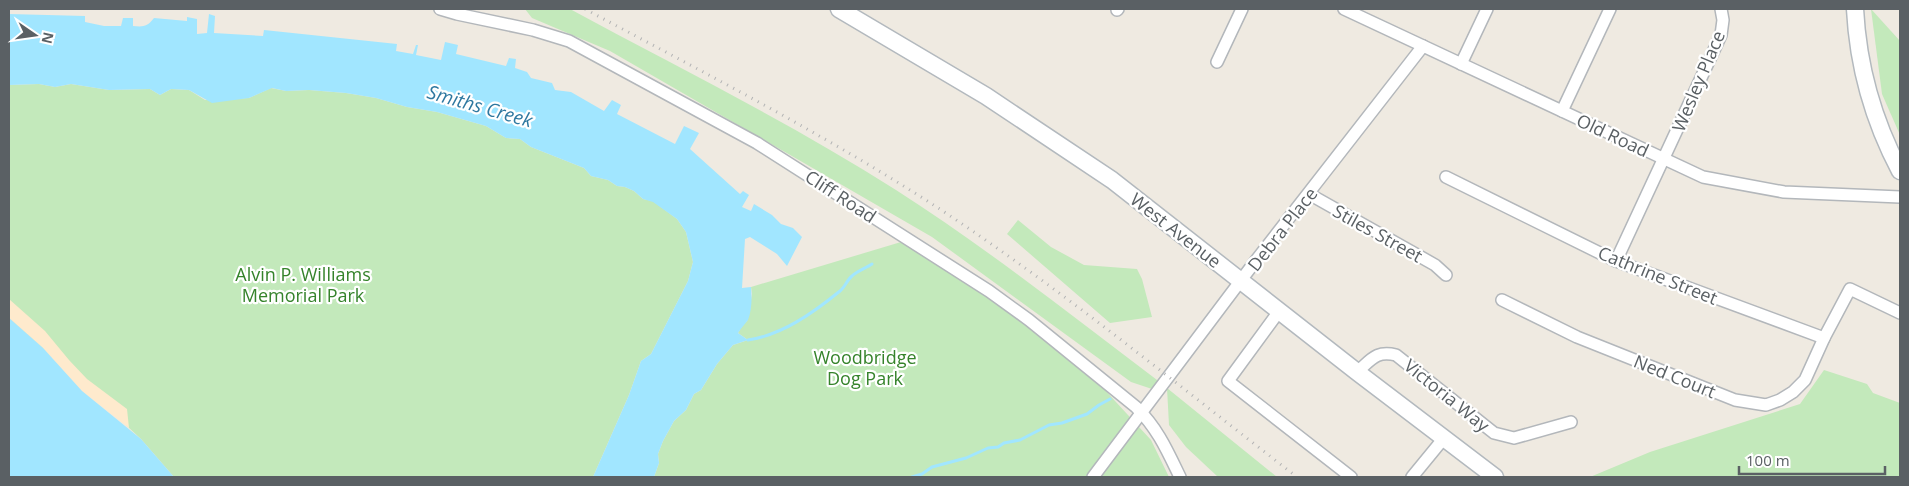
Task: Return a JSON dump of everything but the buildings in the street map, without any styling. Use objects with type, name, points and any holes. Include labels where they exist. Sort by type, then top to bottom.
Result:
[{"type":"street","name":"Cliff Road","points":[[440,9],[533,30],[570,41],[757,143],[988,291],[1029,320],[1151,422],[1180,477]]},
{"type":"street","name":"West Avenue","points":[[839,9],[986,96],[1112,180],[1357,372],[1495,477]]},
{"type":"street","points":[[1217,62],[1242,9]]},
{"type":"street","name":"Old Road","points":[[1344,9],[1364,13],[1423,46],[1703,177],[1715,181],[1784,192],[1900,197]]},
{"type":"street","points":[[1461,64],[1487,9]]},
{"type":"street","points":[[1562,110],[1610,9]]},
{"type":"street","name":"Wesley Place","points":[[1616,261],[1721,35],[1723,28],[1722,9]]},
{"type":"street","points":[[1855,9],[1856,40],[1871,105],[1900,171]]},
{"type":"street","name":"Debra Place","points":[[1093,477],[1241,281],[1423,46]]},
{"type":"street","name":"Cathrine Street","points":[[1446,177],[1616,261],[1824,338]]},
{"type":"street","name":"Stiles Street","points":[[1309,194],[1435,265],[1446,275]]},
{"type":"street","points":[[1824,338],[1850,289],[1900,314]]},
{"type":"street","name":"Ned Court","points":[[1502,300],[1578,338],[1735,400],[1750,403],[1766,404],[1780,400],[1793,392],[1805,380],[1824,338]]},
{"type":"street","points":[[1280,310],[1228,381],[1351,477]]},
{"type":"street","name":"Victoria Way","points":[[1357,372],[1377,354],[1382,352],[1396,355],[1494,433],[1507,438],[1514,438],[1571,422]]},
{"type":"street","points":[[1412,477],[1444,438]]},
{"type":"green space","points":[[525,9],[570,9],[734,96],[856,165],[964,236],[1161,383],[1152,389],[1131,382],[932,237],[610,51],[532,18]]},
{"type":"green space","points":[[1871,9],[1900,41],[1900,135],[1882,94]]},
{"type":"green space","name":"Alvin P. Williams Memorial Park","points":[[39,84],[55,87],[71,84],[109,90],[150,89],[160,95],[171,89],[189,90],[205,100],[249,98],[271,88],[286,91],[309,90],[346,93],[376,98],[486,126],[506,138],[520,139],[531,147],[584,168],[591,176],[608,180],[617,186],[634,191],[643,199],[653,201],[677,219],[686,232],[693,262],[688,281],[651,354],[641,361],[629,395],[593,477],[174,477],[141,439],[9,318],[9,85]]},
{"type":"green space","points":[[1018,220],[1051,247],[1084,265],[1137,269],[1142,279],[1152,317],[1110,323],[1007,234]]},
{"type":"green space","name":"Woodbridge Dog Park","points":[[901,242],[987,293],[1092,376],[1151,440],[1169,477],[654,477],[659,463],[658,454],[674,421],[686,410],[694,394],[701,390],[717,364],[733,345],[748,340],[738,333],[747,321],[752,294],[751,287]]},
{"type":"green space","points":[[1824,370],[1867,384],[1873,393],[1900,403],[1900,477],[1590,477],[1650,452],[1800,404]]},
{"type":"green space","points":[[1167,388],[1277,477],[1218,477],[1186,447],[1169,425]]},
{"type":"sand","points":[[9,299],[45,331],[87,379],[127,409],[129,428],[82,391],[43,348],[9,318]]},
{"type":"water","name":"Smiths Creek","points":[[9,14],[85,16],[85,22],[104,26],[121,26],[123,18],[133,18],[133,26],[145,26],[154,18],[187,21],[187,17],[197,19],[197,34],[207,33],[209,14],[215,16],[214,33],[263,36],[264,30],[397,44],[396,51],[413,54],[416,45],[418,45],[416,55],[441,60],[445,42],[458,45],[456,54],[506,66],[509,58],[516,59],[515,68],[527,72],[531,78],[552,83],[555,90],[571,92],[604,111],[612,100],[621,105],[617,114],[675,144],[684,126],[699,133],[690,149],[740,194],[743,191],[749,195],[742,207],[751,211],[754,204],[772,215],[781,224],[793,228],[802,237],[787,266],[777,254],[750,237],[745,239],[742,288],[751,287],[751,304],[748,320],[738,333],[748,340],[733,345],[717,364],[701,390],[694,394],[686,410],[674,421],[658,454],[659,463],[654,477],[593,477],[629,395],[641,361],[651,354],[688,281],[693,262],[686,232],[677,219],[653,202],[643,199],[634,191],[617,186],[608,180],[591,176],[584,168],[531,147],[520,139],[506,138],[486,126],[437,112],[407,107],[376,98],[346,93],[309,90],[286,91],[272,88],[249,98],[212,103],[189,90],[171,89],[160,95],[150,89],[109,90],[71,84],[55,87],[39,84],[9,85]]},
{"type":"water","points":[[9,318],[43,348],[82,391],[141,439],[174,477],[9,477]]},
{"type":"waterway","points":[[748,340],[773,333],[797,322],[840,291],[854,274],[872,264]]},
{"type":"waterway","points":[[912,477],[922,474],[932,467],[966,458],[988,448],[998,447],[1004,443],[1020,440],[1049,425],[1062,423],[1087,414],[1110,399]]},
{"type":"railway","points":[[585,9],[802,126],[929,202],[1070,301],[1297,477]]}]
